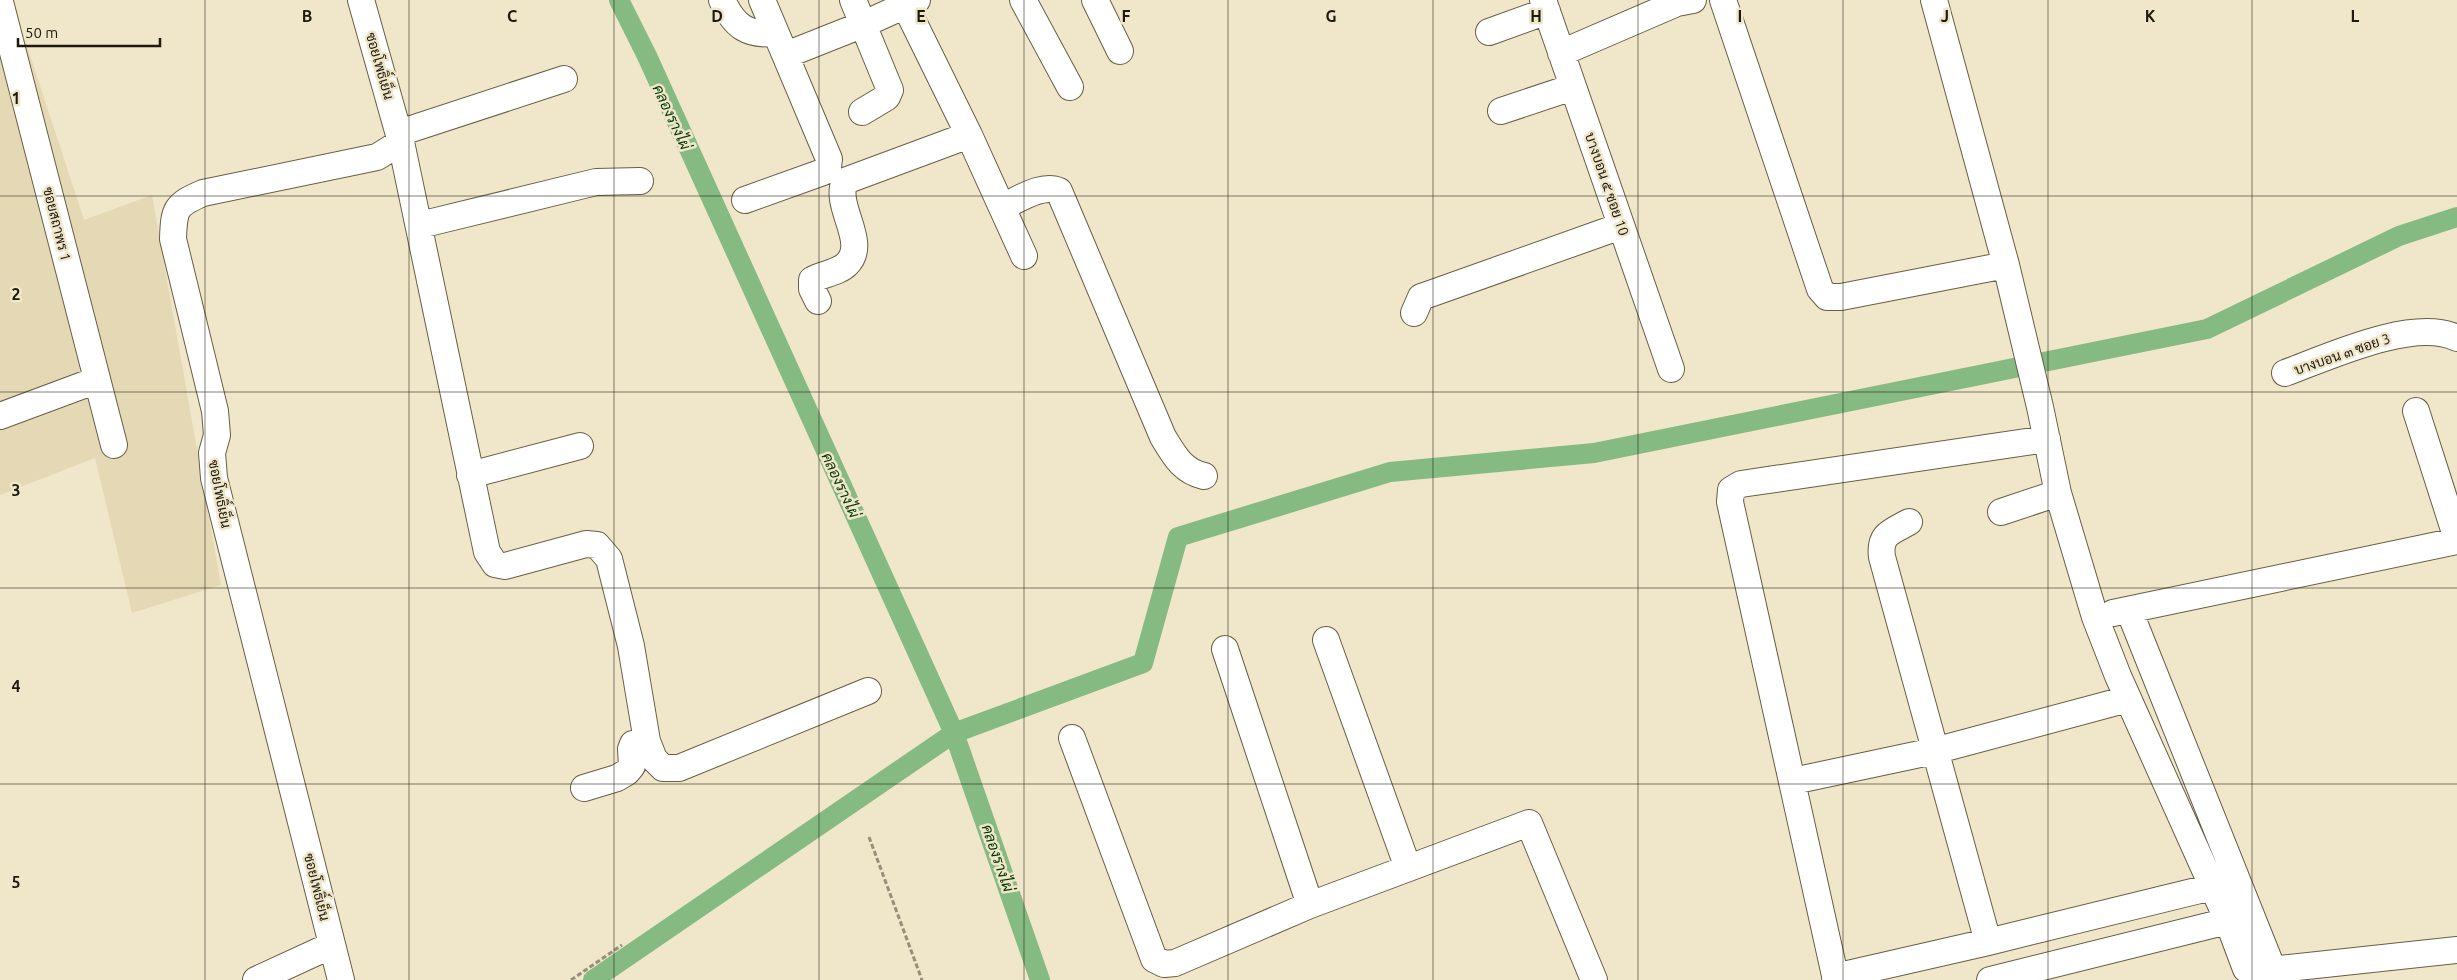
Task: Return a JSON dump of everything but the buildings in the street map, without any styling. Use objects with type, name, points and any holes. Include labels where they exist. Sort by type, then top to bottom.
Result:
[{"type":"street","points":[[722,0],[729,15],[746,30],[781,44],[864,24],[911,2],[1024,256]]},
{"type":"street","points":[[745,200],[823,172],[828,167],[830,159],[762,0]]},
{"type":"street","points":[[853,0],[890,90],[887,97],[862,112]]},
{"type":"street","points":[[1023,0],[1070,87]]},
{"type":"street","points":[[1094,0],[1120,51]]},
{"type":"street","points":[[1561,53],[1677,3],[1693,0]]},
{"type":"street","points":[[1724,0],[1820,289],[1827,297],[1841,297],[2006,265]]},
{"type":"street","points":[[1934,0],[2006,265],[2040,407],[2058,493],[2095,617],[2128,699],[2228,921],[2248,971],[2273,970],[2457,950]]},
{"type":"street","name":"ซอยโพธิ์เย็น","points":[[342,980],[214,478],[212,453],[218,435],[215,411],[173,239],[174,214],[182,202],[203,193],[377,157],[400,138],[365,1]]},
{"type":"street","name":"ซอยสถาพร 1","points":[[0,2],[9,73],[97,380],[114,446]]},
{"type":"street","points":[[1489,32],[1545,6]]},
{"type":"street","name":"บางบอน ๕ ซอย 10","points":[[1545,6],[1671,369]]},
{"type":"street","points":[[564,79],[400,138],[420,225],[487,552],[495,564],[505,566],[586,544],[597,545],[609,560],[630,646],[647,742],[654,759],[663,768],[679,768],[868,691]]},
{"type":"street","points":[[1501,110],[1573,87]]},
{"type":"street","points":[[818,301],[812,289],[812,280],[847,264],[853,254],[851,230],[842,195],[846,182],[969,135]]},
{"type":"street","points":[[420,225],[596,182],[640,181]]},
{"type":"street","points":[[1002,207],[1043,189],[1052,188],[1059,191],[1163,437],[1182,466],[1204,476]]},
{"type":"street","points":[[1414,313],[1421,297],[1621,226]]},
{"type":"street","name":"บางบอน ๓ ซอย 3","points":[[2286,373],[2373,341],[2402,335],[2431,333],[2457,338]]},
{"type":"street","points":[[0,416],[97,380]]},
{"type":"street","points":[[2095,617],[2457,540],[2416,411]]},
{"type":"street","points":[[2047,439],[1741,484],[1731,490],[1730,502],[1836,978],[2212,887]]},
{"type":"street","points":[[470,475],[580,446]]},
{"type":"street","points":[[2000,512],[2058,493]]},
{"type":"street","points":[[1909,522],[1886,536],[1881,544],[1934,751],[1988,942]]},
{"type":"street","points":[[2129,610],[2273,970]]},
{"type":"street","points":[[1326,640],[1408,868]]},
{"type":"street","points":[[1225,649],[1310,905]]},
{"type":"street","points":[[1793,781],[1934,751],[2128,699]]},
{"type":"street","points":[[1072,738],[1154,958],[1164,964],[1176,963],[1310,905],[1529,823],[1594,980]]},
{"type":"street","points":[[584,788],[627,772],[632,766],[631,749],[633,744],[647,742]]},
{"type":"street","points":[[1990,980],[2228,921]]},
{"type":"street","points":[[256,980],[332,945]]},
{"type":"path","points":[[869,837],[922,980]]},
{"type":"path","points":[[571,980],[622,945]]},
{"type":"shaded area","points":[[0,0],[12,0],[84,220],[152,195],[221,585],[132,613],[95,458],[0,495]]},
{"type":"waterway","name":"คลองรางไผ่","points":[[619,0],[647,56],[954,733],[1040,980]]},
{"type":"waterway","points":[[593,980],[954,733],[1143,663],[1178,537],[1390,472],[1594,453],[2207,329],[2399,236],[2457,217]]}]
